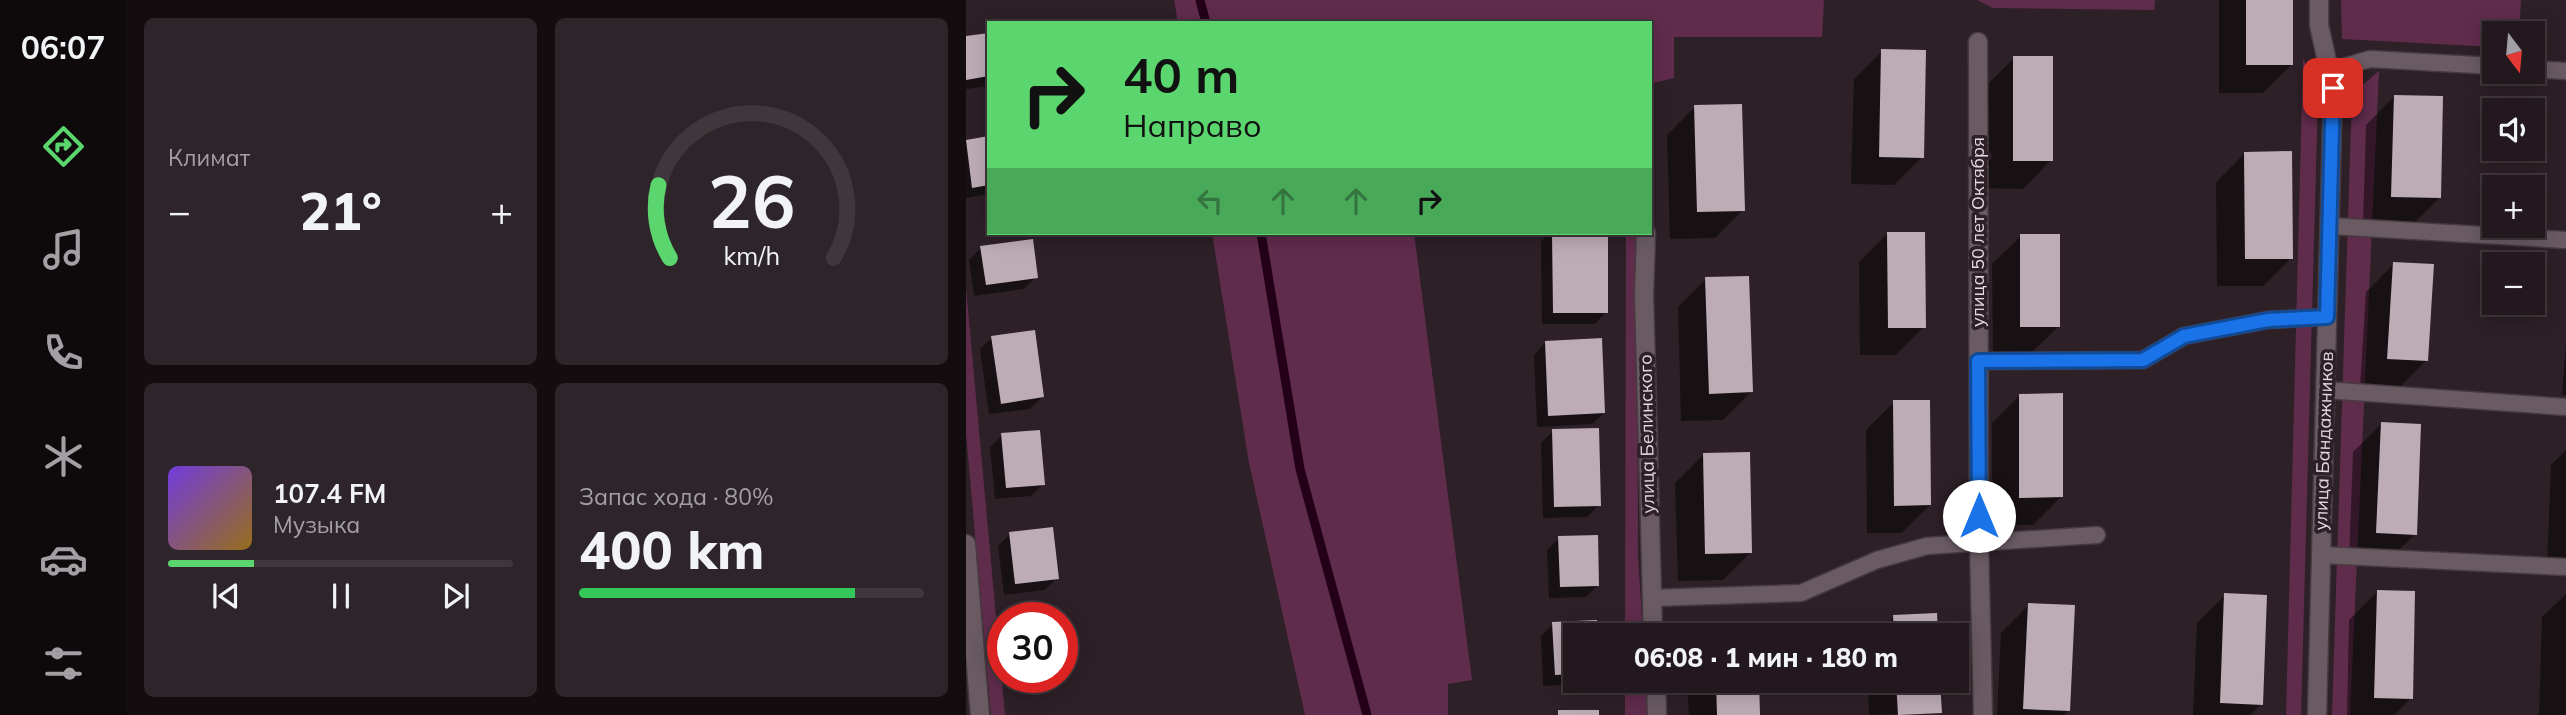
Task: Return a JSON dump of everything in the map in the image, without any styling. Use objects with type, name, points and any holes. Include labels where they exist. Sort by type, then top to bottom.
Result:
[{"type":"street","name":"улица Бандажников","points":[[2317,715],[2333,88],[2319,25],[2319,0]]},
{"type":"street","name":"улица 50 лет Октября","points":[[1978,42],[1979,542],[1983,715]]},
{"type":"street","name":"улица Белинского","points":[[1646,235],[1644,309],[1652,623]]},
{"type":"street","points":[[966,544],[980,715]]},
{"type":"street","points":[[1656,693],[1657,715]]},
{"type":"lane","points":[[2329,71],[2370,59],[2482,65]]},
{"type":"lane","points":[[2545,70],[2566,71]]},
{"type":"lane","points":[[2330,226],[2566,240]]},
{"type":"lane","points":[[1978,361],[2143,360],[2184,336],[2268,320],[2327,317]]},
{"type":"lane","points":[[2325,390],[2566,407]]},
{"type":"lane","points":[[1651,598],[1801,593],[1877,561],[1914,550],[1979,542],[2097,535]]},
{"type":"lane","points":[[2321,555],[2566,567]]},
{"type":"shaded area","points":[[1174,0],[1824,0],[1822,37],[1674,37],[1674,78],[1652,84],[1652,21],[1178,21]]},
{"type":"shaded area","points":[[1977,0],[2155,0],[2154,10],[1993,8]]},
{"type":"shaded area","points":[[2341,0],[2521,0],[2520,21],[2482,21],[2482,46],[2342,39]]},
{"type":"shaded area","points":[[2303,58],[2318,94],[2301,715],[2286,715]]},
{"type":"shaded area","points":[[2379,71],[2350,715],[2332,715],[2352,94]]},
{"type":"shaded area","points":[[1212,235],[1414,235],[1472,680],[1448,684],[1448,715],[1305,715],[1249,463]]},
{"type":"shaded area","points":[[1626,235],[1637,235],[1638,556],[1642,623],[1625,623]]},
{"type":"shaded area","points":[[966,288],[995,602],[987,602],[987,670],[966,433]]},
{"type":"shaded area","points":[[989,693],[1003,693],[1005,715],[991,715]]},
{"type":"shaded area","points":[[1625,693],[1647,693],[1648,715],[1625,715]]},
{"type":"building","points":[[2246,0],[2293,0],[2293,65],[2246,65]]},
{"type":"building","points":[[987,33],[987,76],[966,80],[966,36]]},
{"type":"building","points":[[1881,49],[1926,50],[1924,158],[1879,157]]},
{"type":"building","points":[[2013,56],[2053,56],[2053,161],[2013,161]]},
{"type":"building","points":[[2394,95],[2443,96],[2441,198],[2391,197]]},
{"type":"building","points":[[1742,104],[1745,211],[1697,212],[1694,105]]},
{"type":"building","points":[[987,136],[987,185],[972,188],[966,140]]},
{"type":"building","points":[[2292,151],[2293,259],[2245,259],[2244,152]]},
{"type":"building","points":[[1887,232],[1925,232],[1926,328],[1888,328]]},
{"type":"building","points":[[2020,234],[2060,234],[2060,327],[2020,327]]},
{"type":"building","points":[[1552,235],[1608,235],[1608,313],[1553,313]]},
{"type":"building","points":[[1033,239],[1038,278],[986,285],[980,246]]},
{"type":"building","points":[[2393,262],[2434,264],[2428,361],[2387,359]]},
{"type":"building","points":[[1749,276],[1753,392],[1709,394],[1705,277]]},
{"type":"building","points":[[1035,330],[1044,397],[1001,404],[991,336]]},
{"type":"building","points":[[1602,338],[1605,413],[1548,416],[1545,341]]},
{"type":"building","points":[[2063,393],[2063,497],[2019,498],[2019,394]]},
{"type":"building","points":[[1893,400],[1930,400],[1931,505],[1894,506]]},
{"type":"building","points":[[2381,422],[2421,424],[2417,535],[2376,533]]},
{"type":"building","points":[[1599,428],[1601,506],[1554,507],[1552,429]]},
{"type":"building","points":[[1040,430],[1045,485],[1006,488],[1001,433]]},
{"type":"building","points":[[1750,452],[1752,553],[1705,554],[1703,453]]},
{"type":"building","points":[[1053,527],[1059,579],[1015,584],[1009,532]]},
{"type":"building","points":[[1598,535],[1599,586],[1560,587],[1558,536]]},
{"type":"building","points":[[2377,590],[2415,591],[2413,699],[2374,698]]},
{"type":"building","points":[[2224,593],[2267,595],[2263,705],[2220,703]]},
{"type":"building","points":[[2028,603],[2075,605],[2070,711],[2023,709]]},
{"type":"building","points":[[1937,613],[1937,623],[1893,623],[1893,615]]},
{"type":"building","points":[[1597,620],[1597,623],[1563,623],[1563,675],[1555,675],[1552,622]]},
{"type":"building","points":[[1716,693],[1759,693],[1760,715],[1717,715]]},
{"type":"building","points":[[1897,693],[1941,693],[1942,713],[1898,715]]},
{"type":"building","points":[[1558,710],[1599,710],[1599,715],[1558,715]]},
{"type":"waterway","points":[[1200,0],[1205,21]]},
{"type":"waterway","points":[[1261,235],[1300,469],[1367,715]]},
{"type":"route","points":[[1979,516],[1978,361],[2143,360],[2184,336],[2268,320],[2327,317],[2333,88]]}]
